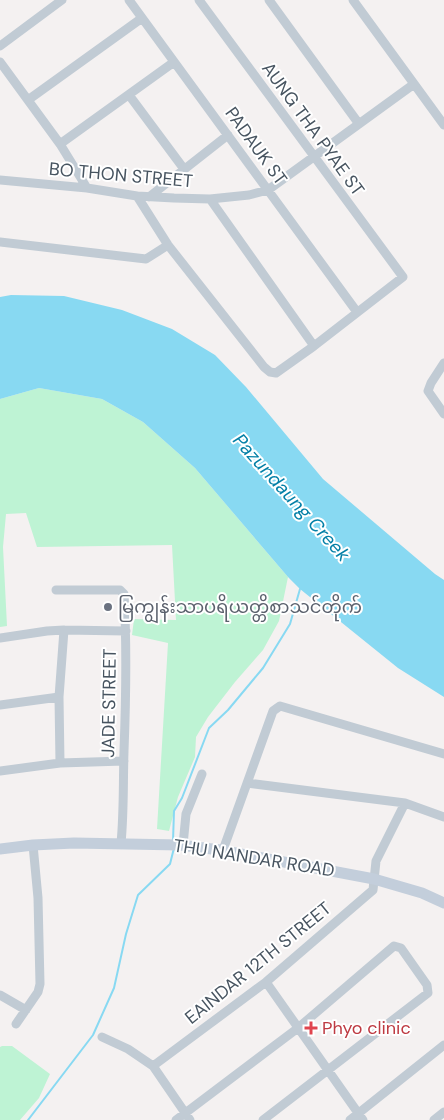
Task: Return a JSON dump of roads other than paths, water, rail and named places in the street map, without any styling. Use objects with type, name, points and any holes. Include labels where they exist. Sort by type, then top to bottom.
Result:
[{"type":"main road","name":"THU NANDAR ROAD","points":[[0,848],[33,845],[167,843],[223,850],[374,879],[422,893],[444,903]]},
{"type":"street","points":[[0,46],[62,0]]},
{"type":"street","name":"PADAUK ST","points":[[128,0],[357,312]]},
{"type":"street","name":"AUNG THA PYAE ST","points":[[199,0],[402,277],[357,312]]},
{"type":"street","points":[[269,0],[359,124]]},
{"type":"street","points":[[353,0],[444,125]]},
{"type":"street","points":[[28,100],[142,18]]},
{"type":"street","points":[[0,62],[60,144],[87,188]]},
{"type":"street","points":[[60,144],[174,62]]},
{"type":"street","name":"BO THON STREET","points":[[0,180],[87,188],[149,197],[210,199],[249,195],[268,190],[414,84]]},
{"type":"street","points":[[129,94],[184,169]]},
{"type":"street","points":[[149,197],[228,135]]},
{"type":"street","points":[[137,196],[168,245],[264,367],[270,372],[276,373],[357,312]]},
{"type":"street","points":[[210,199],[314,346]]},
{"type":"street","points":[[0,242],[146,259],[168,245]]},
{"type":"street","points":[[444,363],[428,391],[444,414]]},
{"type":"street","points":[[56,590],[120,590],[124,594],[126,631]]},
{"type":"street","points":[[60,764],[59,697],[64,630]]},
{"type":"street","name":"JADE STREET","points":[[0,638],[64,630],[126,631],[121,843]]},
{"type":"street","points":[[0,705],[59,697]]},
{"type":"street","points":[[223,850],[273,711],[280,706],[444,754]]},
{"type":"street","points":[[0,771],[60,764],[124,761]]},
{"type":"street","points":[[182,845],[186,814],[202,774]]},
{"type":"street","points":[[247,783],[405,803],[444,817]]},
{"type":"street","name":"EAINDAR 12TH STREET","points":[[153,1066],[266,982],[373,890],[376,862],[405,803]]},
{"type":"street","points":[[16,1024],[38,992],[40,984],[38,898],[33,845]]},
{"type":"street","points":[[176,1120],[188,1117],[298,1028],[394,946],[398,946],[422,978],[428,993],[263,1120]]},
{"type":"street","points":[[266,982],[360,1117]]},
{"type":"street","points":[[0,995],[26,1010]]},
{"type":"street","points":[[102,1038],[128,1049],[153,1066],[188,1117]]},
{"type":"street","points":[[350,1120],[360,1117],[444,1044]]},
{"type":"street","points":[[434,1120],[444,1112]]},
{"type":"water","name":"Pazundaung Creek","points":[[11,295],[64,296],[122,310],[172,329],[215,355],[246,387],[323,479],[444,580],[444,697],[398,668],[300,589],[195,468],[143,422],[102,399],[39,388],[0,399],[0,297]]},
{"type":"waterway","points":[[173,841],[174,811],[182,798],[209,728],[228,710],[263,668],[290,624],[300,589]]},
{"type":"waterway","points":[[28,1120],[93,1035],[114,988],[126,934],[138,895],[170,864],[174,848]]},
{"type":"place","name":"မြကျွန်းသာပရိယတ္တိစာသင်တိုက်","points":[[108,607]]},
{"type":"place","name":"Phyo clinic","points":[[311,1028]]}]
